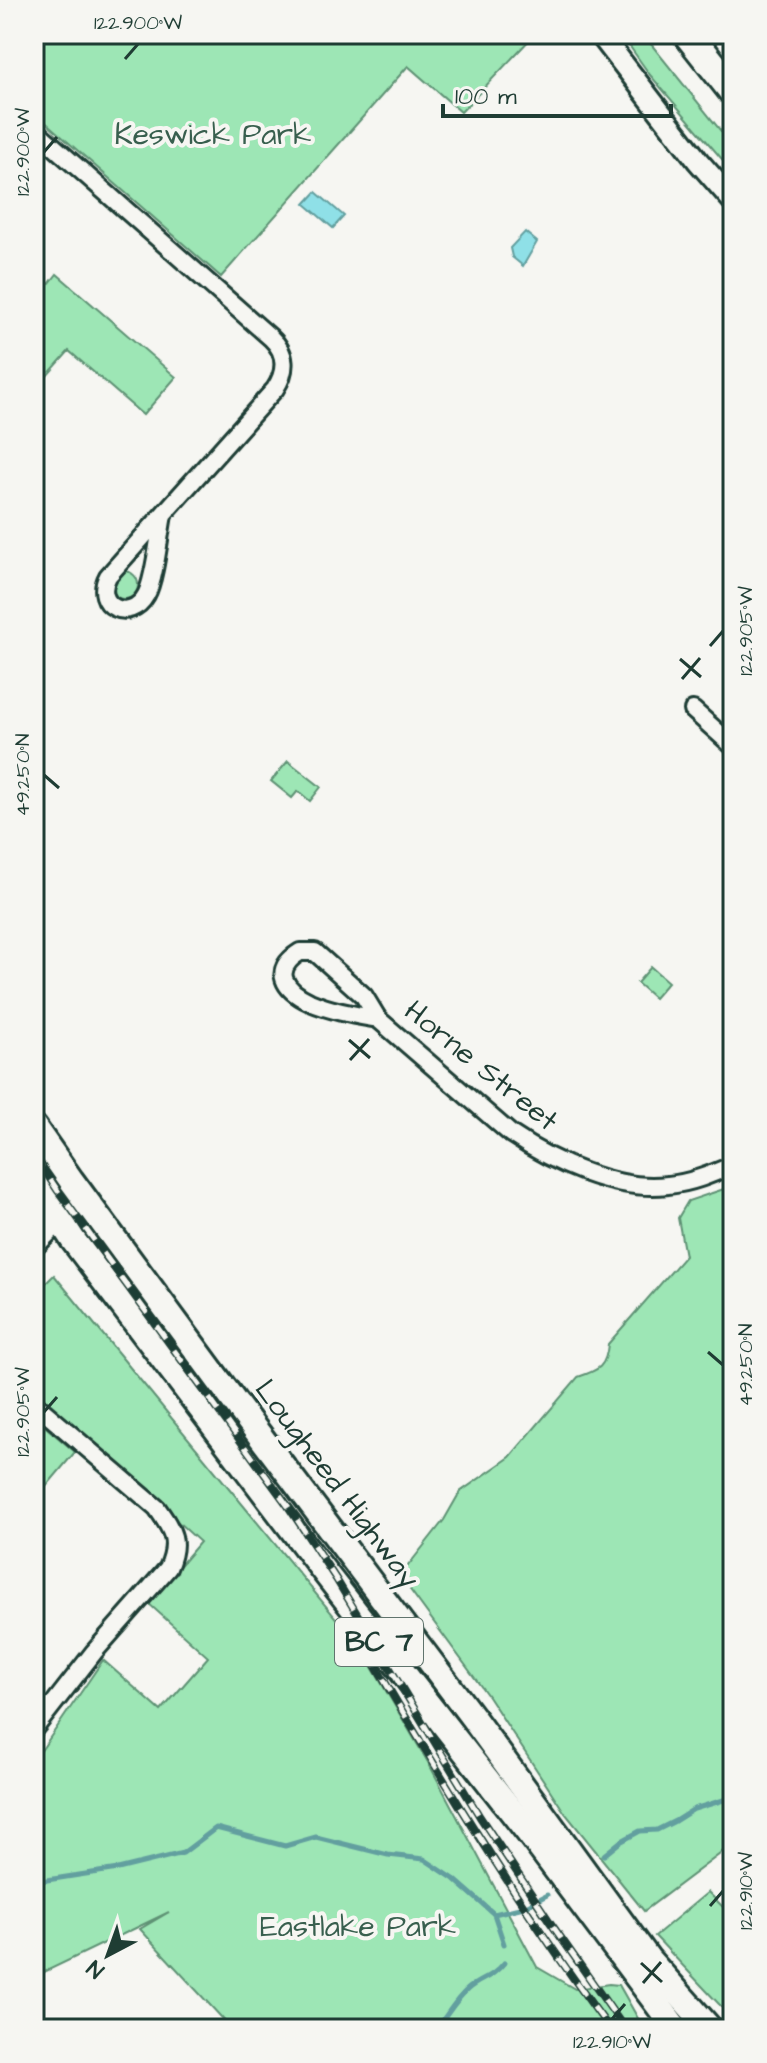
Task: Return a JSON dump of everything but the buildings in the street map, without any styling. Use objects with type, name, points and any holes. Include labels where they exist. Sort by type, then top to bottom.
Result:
[{"type":"highway","points":[[688,34],[733,91]]},
{"type":"main road","name":"Lougheed Highway","points":[[34,1127],[239,1408],[464,1706],[600,1911],[641,1966],[676,2029]]},
{"type":"main road","name":"Lougheed Highway","points":[[34,1180],[73,1240],[326,1574],[464,1749],[600,1911]]},
{"type":"main road","name":"Lougheed Highway","points":[[641,1966],[710,2029]]},
{"type":"street","points":[[600,34],[698,161],[733,201]]},
{"type":"street","points":[[34,129],[276,343],[284,360],[283,375],[275,389],[108,576],[103,584],[104,598],[112,608],[125,611],[138,606],[146,594],[163,515]]},
{"type":"street","points":[[693,710],[733,746]]},
{"type":"street","name":"Horne Street","points":[[378,1019],[310,1002],[291,989],[284,979],[283,969],[288,959],[300,952],[315,952],[364,996],[378,1019],[511,1134],[557,1161],[627,1184],[665,1186],[697,1180],[733,1165]]},
{"type":"street","points":[[34,1245],[87,1202]]},
{"type":"street","points":[[34,1403],[157,1508],[171,1528],[175,1542],[168,1568],[94,1652],[34,1729]]},
{"type":"green space","name":"Keswick Park","points":[[34,34],[535,34],[461,112],[408,66],[221,277],[34,112]]},
{"type":"green space","points":[[621,34],[643,34],[733,146],[733,172],[650,75]]},
{"type":"green space","points":[[34,271],[49,284],[57,274],[176,377],[143,415],[69,351],[37,387],[34,384],[34,310],[38,305],[34,301]]},
{"type":"green space","points":[[124,571],[134,575],[138,585],[134,595],[124,599],[114,595],[110,585],[114,575]]},
{"type":"green space","points":[[288,761],[321,787],[310,801],[298,791],[292,798],[271,781]]},
{"type":"green space","points":[[651,967],[668,982],[654,998],[637,983]]},
{"type":"green space","points":[[733,1186],[733,1838],[720,1854],[644,1911],[565,1813],[488,1696],[400,1576],[444,1520],[460,1492],[510,1457],[578,1377],[596,1370],[603,1363],[608,1344],[685,1256],[678,1218],[688,1201]]},
{"type":"green space","name":"Eastlake Park","points":[[54,1275],[362,1650],[429,1764],[537,1967],[575,1989],[619,1985],[644,2029],[232,2029],[140,1929],[169,1912],[34,1977],[34,1761],[103,1660],[161,1711],[208,1657],[148,1603],[200,1542],[34,1391],[34,1295]]},
{"type":"green space","points":[[34,1417],[75,1452],[34,1501]]},
{"type":"green space","points":[[708,1892],[733,1917],[733,2019],[655,1936]]},
{"type":"water","points":[[316,192],[344,216],[333,228],[305,204]]},
{"type":"water","points":[[525,232],[537,242],[523,266],[512,257],[510,248]]},
{"type":"waterway","points":[[604,1855],[640,1831],[657,1830],[694,1809],[733,1795]]},
{"type":"waterway","points":[[34,1882],[118,1869],[183,1853],[216,1828],[285,1846],[316,1837],[388,1855],[424,1859],[454,1879],[494,1914],[524,1907],[547,1895]]},
{"type":"waterway","points":[[494,1914],[504,1944]]},
{"type":"waterway","points":[[436,2029],[463,1993],[504,1963]]},
{"type":"railway","points":[[34,1155],[288,1506],[336,1579],[480,1817],[625,2029]]},
{"type":"railway","points":[[368,1653],[484,1844],[545,1938],[610,2029]]}]
